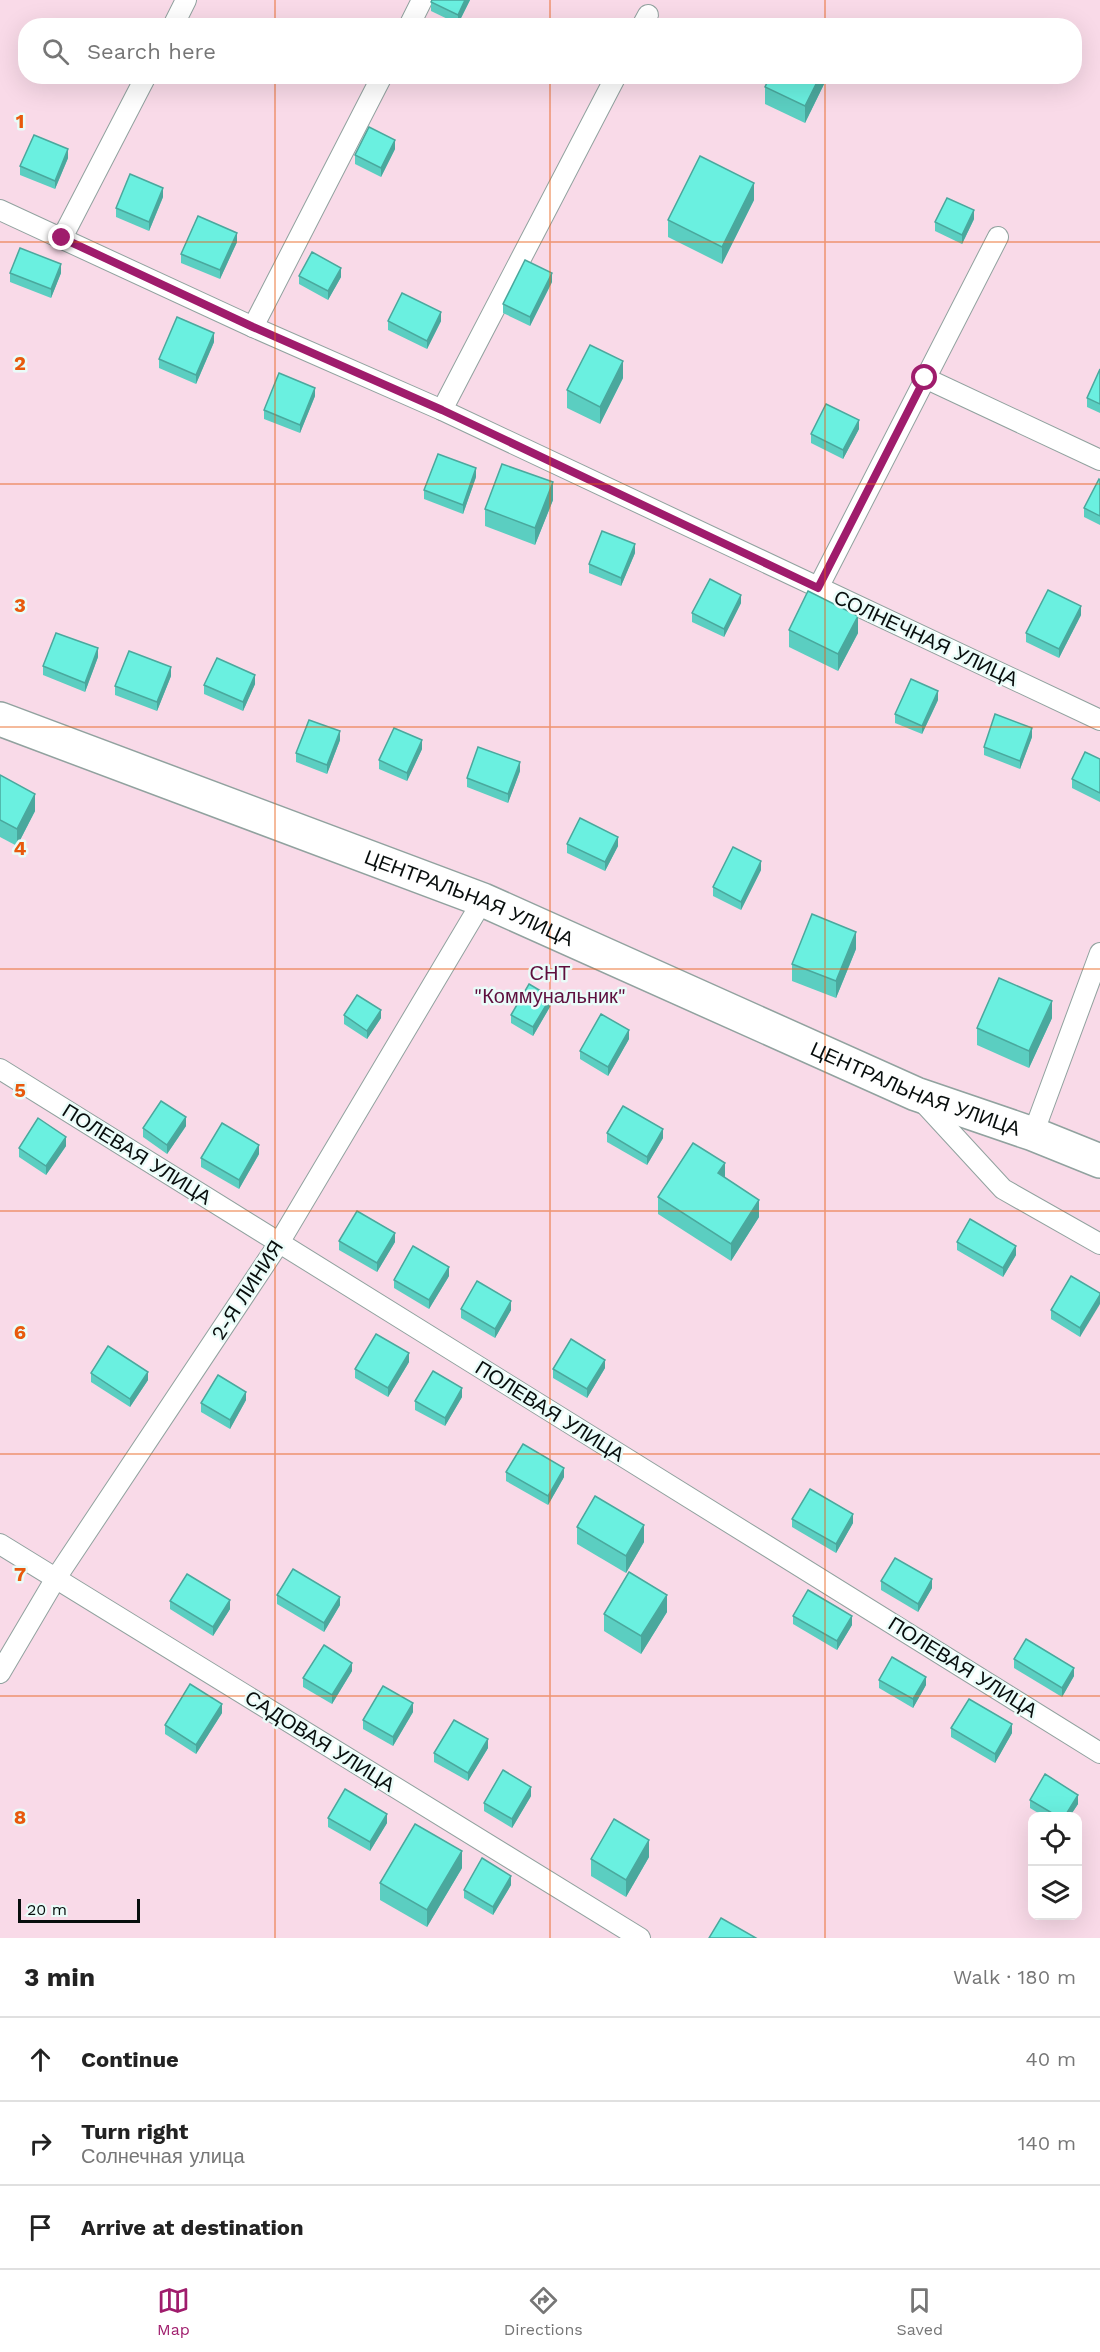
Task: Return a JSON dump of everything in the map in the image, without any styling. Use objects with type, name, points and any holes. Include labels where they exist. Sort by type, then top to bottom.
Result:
[{"type":"street","name":"ЦЕНТРАЛЬНАЯ УЛИЦА","points":[[0,719],[483,900],[916,1094],[1033,1134],[1100,1161]]},
{"type":"lane","points":[[177,18],[186,0]]},
{"type":"lane","points":[[413,18],[422,0]]},
{"type":"lane","points":[[62,238],[142,84]]},
{"type":"lane","points":[[253,327],[378,84]]},
{"type":"lane","points":[[442,410],[612,84]]},
{"type":"lane","name":"СОЛНЕЧНАЯ УЛИЦА","points":[[0,210],[253,327],[442,410],[1100,720]]},
{"type":"lane","points":[[818,588],[998,237]]},
{"type":"lane","points":[[925,378],[1100,460]]},
{"type":"lane","name":"2-Я ЛИНИЯ","points":[[0,1673],[56,1578],[279,1243],[483,900]]},
{"type":"lane","points":[[1033,1134],[1100,953]]},
{"type":"lane","name":"ПОЛЕВАЯ УЛИЦА","points":[[0,1069],[1100,1753]]},
{"type":"lane","points":[[916,1094],[1003,1189],[1100,1244]]},
{"type":"lane","name":"САДОВАЯ УЛИЦА","points":[[0,1544],[640,1938]]},
{"type":"green space","name":"СНТ \"Коммунальник\"","points":[[0,0],[1100,0],[1100,1938],[0,1938]]},
{"type":"building","points":[[432,0],[465,0],[458,15],[431,2]]},
{"type":"building","points":[[766,84],[816,84],[805,106],[765,87]]},
{"type":"building","points":[[369,127],[395,140],[381,168],[355,155]]},
{"type":"building","points":[[34,135],[68,149],[55,181],[20,166]]},
{"type":"building","points":[[700,156],[754,183],[722,247],[668,220]]},
{"type":"building","points":[[130,174],[163,188],[149,222],[116,208]]},
{"type":"building","points":[[947,198],[974,210],[962,235],[935,222]]},
{"type":"building","points":[[198,216],[237,233],[220,270],[181,254]]},
{"type":"building","points":[[20,248],[61,264],[51,289],[10,273]]},
{"type":"building","points":[[312,252],[341,268],[328,291],[299,276]]},
{"type":"building","points":[[525,260],[552,273],[530,317],[503,304]]},
{"type":"building","points":[[402,293],[441,312],[427,341],[388,321]]},
{"type":"building","points":[[177,317],[214,333],[196,375],[159,359]]},
{"type":"building","points":[[590,345],[623,361],[600,407],[567,390]]},
{"type":"building","points":[[1100,369],[1100,404],[1087,398]]},
{"type":"building","points":[[279,373],[315,388],[300,425],[264,410]]},
{"type":"building","points":[[826,404],[859,420],[843,450],[811,434]]},
{"type":"building","points":[[438,454],[476,468],[463,505],[424,490]]},
{"type":"building","points":[[502,464],[553,482],[535,528],[485,509]]},
{"type":"building","points":[[1100,480],[1100,516],[1084,508]]},
{"type":"building","points":[[602,531],[635,544],[621,578],[589,564]]},
{"type":"building","points":[[710,579],[741,595],[724,629],[692,613]]},
{"type":"building","points":[[1048,590],[1081,606],[1059,649],[1026,633]]},
{"type":"building","points":[[808,591],[858,616],[838,654],[789,630]]},
{"type":"building","points":[[56,633],[98,648],[85,683],[43,666]]},
{"type":"building","points":[[129,651],[171,667],[157,702],[115,686]]},
{"type":"building","points":[[217,658],[255,675],[243,702],[204,685]]},
{"type":"building","points":[[911,679],[938,691],[922,726],[895,714]]},
{"type":"building","points":[[995,714],[1032,728],[1020,761],[984,747]]},
{"type":"building","points":[[309,720],[340,731],[327,765],[296,753]]},
{"type":"building","points":[[394,728],[422,740],[407,773],[379,760]]},
{"type":"building","points":[[478,747],[520,762],[508,794],[467,778]]},
{"type":"building","points":[[1085,752],[1100,759],[1100,793],[1072,779]]},
{"type":"building","points":[[0,775],[35,794],[17,829],[0,820]]},
{"type":"building","points":[[580,818],[618,837],[605,862],[567,844]]},
{"type":"building","points":[[733,847],[761,861],[741,902],[713,887]]},
{"type":"building","points":[[812,914],[856,932],[836,981],[792,964]]},
{"type":"building","points":[[999,978],[1052,1001],[1029,1051],[977,1028]]},
{"type":"building","points":[[529,984],[551,997],[533,1027],[511,1015]]},
{"type":"building","points":[[357,995],[381,1010],[367,1031],[344,1015]]},
{"type":"building","points":[[601,1014],[629,1030],[608,1067],[580,1051]]},
{"type":"building","points":[[161,1101],[186,1117],[167,1145],[143,1128]]},
{"type":"building","points":[[623,1106],[663,1129],[647,1157],[607,1133]]},
{"type":"building","points":[[38,1118],[66,1137],[46,1166],[19,1148]]},
{"type":"building","points":[[222,1123],[259,1145],[239,1180],[201,1158]]},
{"type":"building","points":[[693,1143],[725,1163],[718,1173],[759,1200],[731,1244],[658,1197]]},
{"type":"building","points":[[357,1211],[395,1233],[377,1263],[339,1241]]},
{"type":"building","points":[[970,1219],[1016,1246],[1003,1268],[957,1242]]},
{"type":"building","points":[[413,1246],[449,1267],[429,1300],[394,1280]]},
{"type":"building","points":[[1071,1276],[1100,1293],[1080,1328],[1051,1310]]},
{"type":"building","points":[[477,1281],[511,1301],[495,1329],[461,1309]]},
{"type":"building","points":[[376,1334],[409,1353],[388,1388],[355,1369]]},
{"type":"building","points":[[571,1339],[605,1360],[587,1389],[553,1369]]},
{"type":"building","points":[[108,1346],[148,1372],[130,1399],[91,1373]]},
{"type":"building","points":[[433,1371],[462,1388],[445,1418],[415,1401]]},
{"type":"building","points":[[218,1375],[246,1392],[230,1420],[201,1403]]},
{"type":"building","points":[[523,1444],[564,1468],[548,1496],[506,1472]]},
{"type":"building","points":[[810,1489],[853,1514],[836,1544],[792,1519]]},
{"type":"building","points":[[595,1496],[644,1525],[626,1556],[577,1527]]},
{"type":"building","points":[[895,1558],[932,1579],[918,1604],[881,1581]]},
{"type":"building","points":[[293,1569],[340,1597],[324,1623],[277,1595]]},
{"type":"building","points":[[629,1572],[667,1595],[641,1636],[604,1614]]},
{"type":"building","points":[[187,1574],[230,1600],[213,1627],[170,1601]]},
{"type":"building","points":[[808,1590],[852,1616],[837,1641],[793,1616]]},
{"type":"building","points":[[1026,1639],[1074,1668],[1062,1688],[1014,1659]]},
{"type":"building","points":[[324,1645],[352,1663],[332,1695],[303,1678]]},
{"type":"building","points":[[892,1657],[926,1677],[913,1699],[879,1680]]},
{"type":"building","points":[[190,1684],[222,1704],[196,1745],[165,1725]]},
{"type":"building","points":[[383,1686],[413,1703],[393,1737],[363,1720]]},
{"type":"building","points":[[969,1699],[1012,1724],[995,1754],[951,1728]]},
{"type":"building","points":[[454,1720],[488,1739],[468,1773],[434,1753]]},
{"type":"building","points":[[503,1770],[531,1787],[512,1819],[484,1803]]},
{"type":"building","points":[[1045,1774],[1078,1795],[1067,1812],[1050,1812],[1030,1800]]},
{"type":"building","points":[[345,1789],[387,1814],[370,1842],[328,1818]]},
{"type":"building","points":[[614,1819],[649,1840],[626,1880],[591,1859]]},
{"type":"building","points":[[415,1824],[462,1851],[427,1910],[380,1883]]},
{"type":"building","points":[[482,1858],[511,1876],[493,1907],[464,1890]]},
{"type":"building","points":[[721,1918],[756,1938],[709,1938]]},
{"type":"route","points":[[62,238],[253,327],[442,410],[818,588],[925,378]]}]
